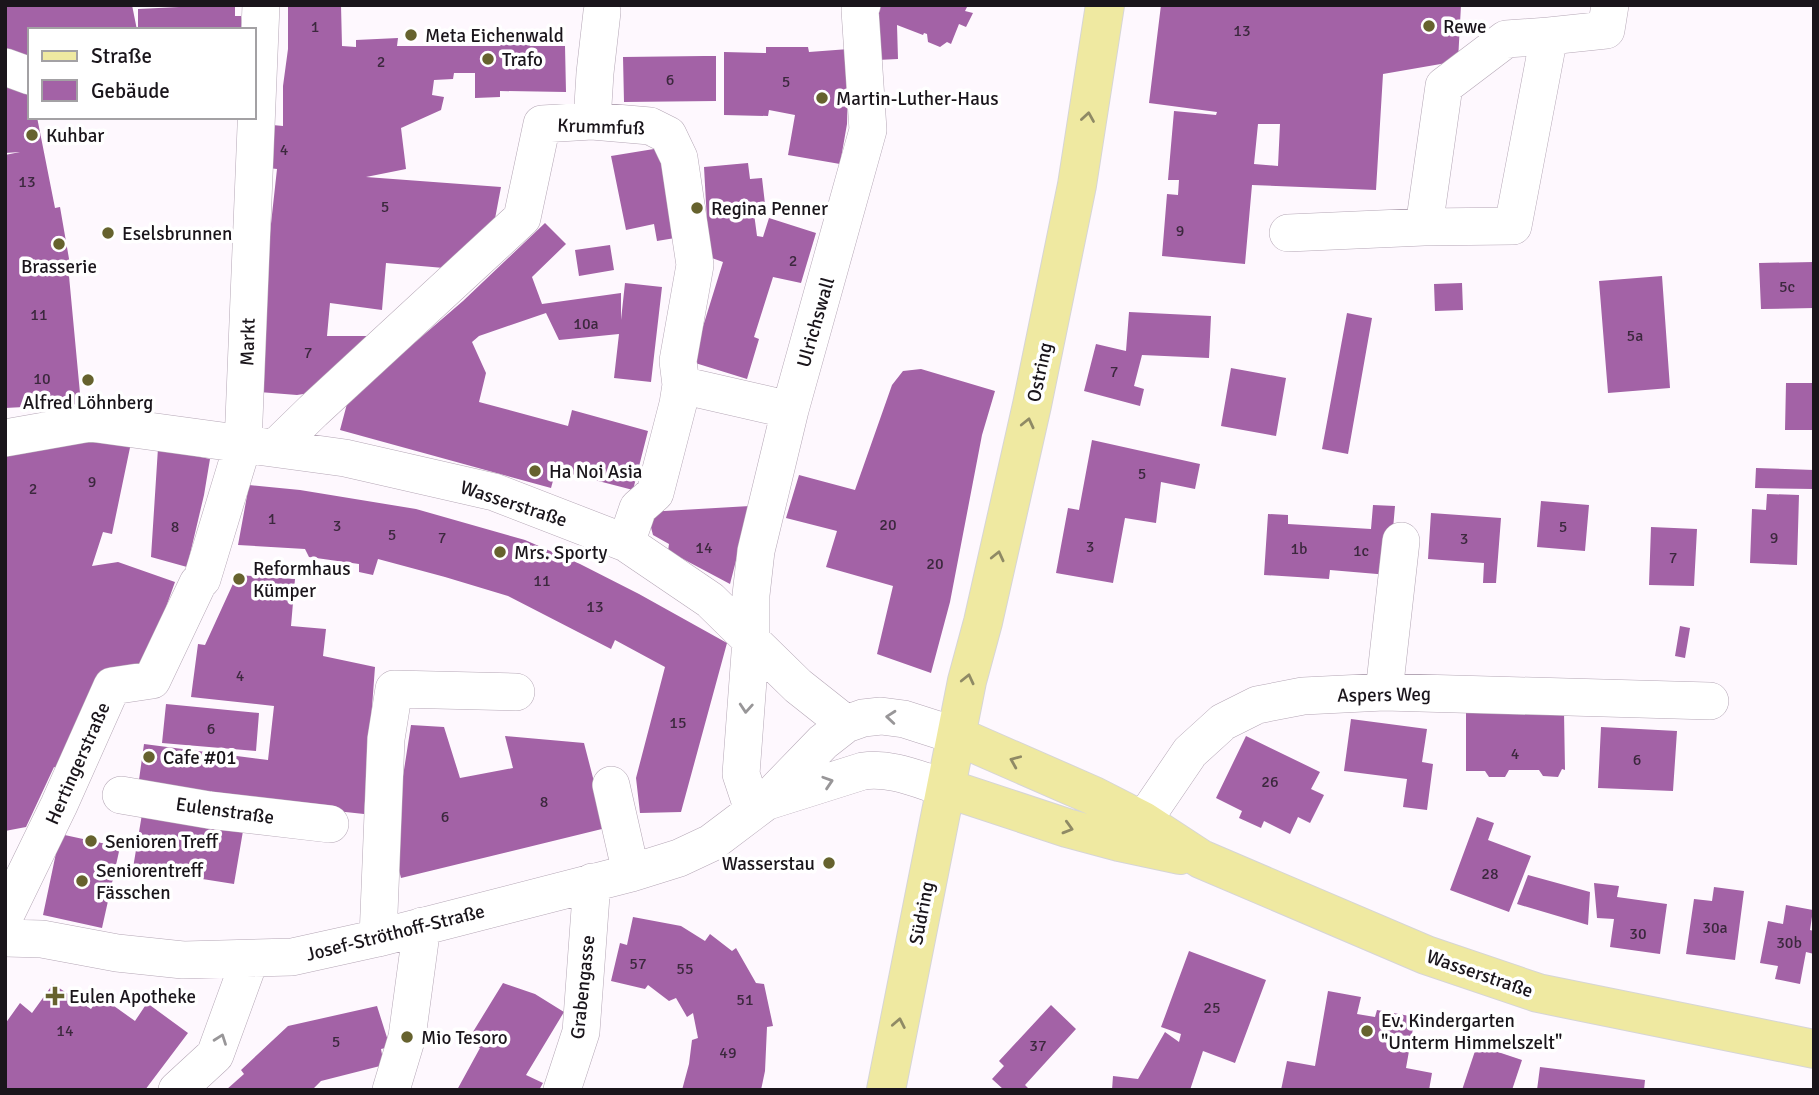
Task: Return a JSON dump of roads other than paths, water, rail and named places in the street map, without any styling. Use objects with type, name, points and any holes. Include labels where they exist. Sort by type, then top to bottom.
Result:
[{"type":"main road","name":"Ostring","points":[[957,736],[967,681],[1032,405],[1072,211],[1105,5]]},
{"type":"main road","name":"Südring","points":[[886,1090],[957,736]]},
{"type":"main road","name":"Wasserstraße","points":[[957,736],[1094,796],[1131,831]]},
{"type":"main road","name":"Wasserstraße","points":[[946,788],[1068,828],[1131,831],[1426,955],[1538,993],[1814,1049]]},
{"type":"main road","points":[[934,851],[968,824],[1003,808]]},
{"type":"street","name":"Markt","points":[[259,446],[256,90],[261,5]]},
{"type":"street","name":"Ulrichswall","points":[[751,640],[751,595],[756,551],[790,410],[868,130],[860,10],[863,5]]},
{"type":"street","points":[[1424,227],[1444,86],[1507,39],[1606,30],[1610,5]]},
{"type":"street","points":[[592,121],[602,12]]},
{"type":"street","points":[[1288,233],[1513,226],[1549,36]]},
{"type":"street","points":[[5,67],[28,75]]},
{"type":"street","name":"Krummfuß","points":[[259,446],[313,411],[522,218],[542,124],[592,121],[650,126],[668,135],[679,158],[695,265],[678,361],[681,384],[678,404],[655,493],[638,508],[626,543]]},
{"type":"street","points":[[681,384],[790,410]]},
{"type":"street","points":[[5,438],[90,423],[259,446]]},
{"type":"street","name":"Wasserstraße","points":[[259,446],[345,458],[494,492],[626,543],[710,600],[798,686],[846,724]]},
{"type":"street","name":"Hertingerstraße","points":[[5,916],[32,863],[112,686],[152,680],[202,579],[259,446]]},
{"type":"street","points":[[1384,692],[1401,541]]},
{"type":"street","points":[[751,640],[741,774],[758,806]]},
{"type":"street","points":[[378,938],[386,738],[394,689],[516,692]]},
{"type":"street","name":"Aspers Weg","points":[[1131,831],[1190,752],[1223,722],[1257,705],[1303,696],[1384,692],[1710,701]]},
{"type":"street","name":"Josef-Ströthoff-Straße","points":[[5,938],[42,939],[117,953],[183,960],[292,957],[378,938],[631,873],[679,858],[711,843],[758,806],[822,742],[846,724],[863,718],[881,716],[904,719],[957,736]]},
{"type":"street","name":"Josef-Ströthoff-Straße","points":[[758,806],[875,769],[893,771],[946,788]]},
{"type":"street","points":[[611,785],[631,873]]},
{"type":"street","name":"Eulenstraße","points":[[121,795],[209,810],[330,824]]},
{"type":"street","name":"Grabengasse","points":[[562,1090],[580,1032],[592,883]]},
{"type":"street","points":[[391,1090],[407,1037],[422,926]]},
{"type":"street","points":[[177,1090],[215,1055],[250,959]]},
{"type":"place","name":"Rewe","points":[[1429,26]]},
{"type":"place","name":"Meta Eichenwald","points":[[411,35]]},
{"type":"place","name":"Trafo","points":[[488,59]]},
{"type":"place","name":"Martin-Luther-Haus","points":[[822,98]]},
{"type":"place","name":"Kuhbar","points":[[32,135]]},
{"type":"place","name":"Regina Penner","points":[[697,208]]},
{"type":"place","name":"Eselsbrunnen","points":[[108,233]]},
{"type":"place","name":"Brasserie","points":[[59,244]]},
{"type":"place","name":"Alfred Löhnberg","points":[[88,380]]},
{"type":"place","name":"Ha Noi Asia","points":[[535,471]]},
{"type":"place","name":"Mrs. Sporty","points":[[500,552]]},
{"type":"place","name":"Reformhaus Kümper","points":[[239,579]]},
{"type":"place","name":"Cafe #01","points":[[149,757]]},
{"type":"place","name":"Senioren Treff","points":[[91,841]]},
{"type":"place","name":"Wasserstau","points":[[829,863]]},
{"type":"place","name":"Seniorentreff Fässchen","points":[[82,881]]},
{"type":"place","name":"Eulen Apotheke","points":[[55,996]]},
{"type":"place","name":"Ev. Kindergarten \"Unterm Himmelszelt\"","points":[[1367,1031]]},
{"type":"place","name":"Mio Tesoro","points":[[407,1037]]}]
